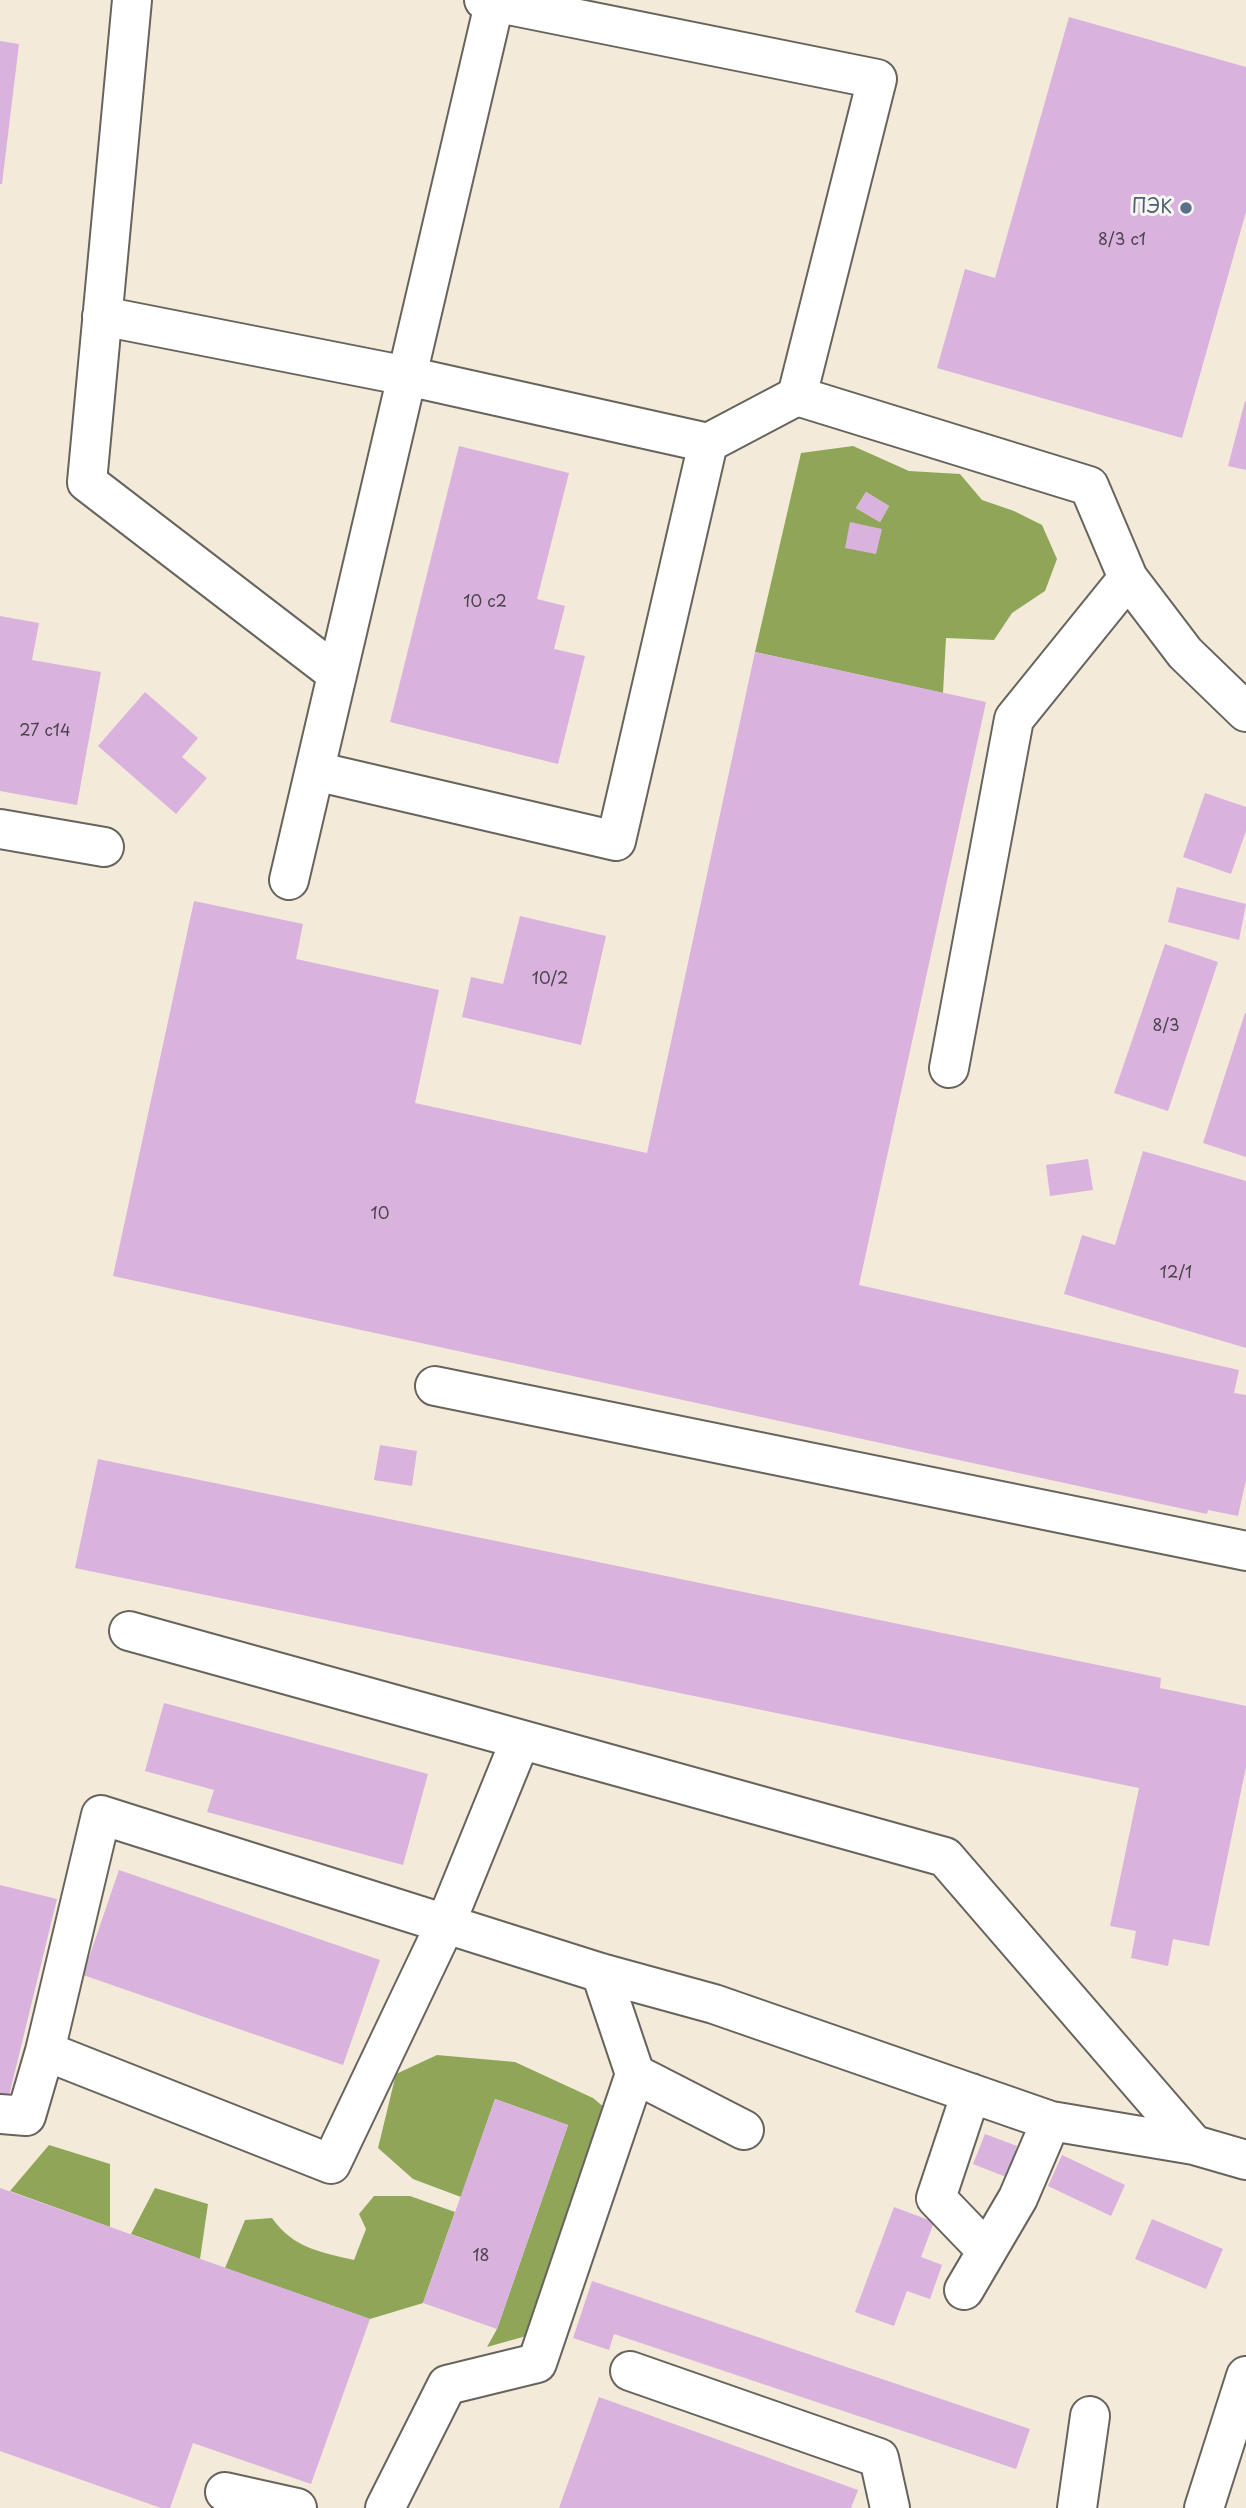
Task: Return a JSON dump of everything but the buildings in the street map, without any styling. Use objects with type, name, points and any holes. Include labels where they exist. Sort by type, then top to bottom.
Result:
[{"type":"street","points":[[132,0],[87,482],[337,674]]},
{"type":"street","points":[[289,880],[407,376],[491,1],[877,79],[797,396]]},
{"type":"street","points":[[102,316],[407,376],[708,443],[797,396],[1089,486],[1128,578],[1185,653],[1246,712]]},
{"type":"street","points":[[315,771],[616,841],[708,443]]},
{"type":"street","points":[[948,1068],[1014,719],[1128,578]]},
{"type":"street","points":[[1185,653],[1246,685]]},
{"type":"street","points":[[0,829],[104,847]]},
{"type":"street","points":[[435,1386],[1246,1551]]},
{"type":"street","points":[[129,1631],[945,1857],[1194,2145]]},
{"type":"street","points":[[45,2052],[331,2164],[445,1925],[520,1741]]},
{"type":"street","points":[[0,2114],[26,2116],[45,2052],[101,1815],[445,1925],[713,2004],[1051,2121],[1194,2145],[1246,2160]]},
{"type":"street","points":[[385,2508],[447,2385],[537,2362],[635,2074],[601,1973]]},
{"type":"street","points":[[635,2074],[744,2130]]},
{"type":"street","points":[[971,2093],[936,2198],[987,2251]]},
{"type":"street","points":[[964,2290],[1018,2198],[1051,2121]]},
{"type":"street","points":[[630,2371],[879,2458],[890,2508]]},
{"type":"street","points":[[1204,2508],[1246,2376]]},
{"type":"street","points":[[1077,2508],[1090,2416]]},
{"type":"street","points":[[226,2492],[298,2508]]},
{"type":"green space","points":[[853,446],[909,471],[960,474],[982,500],[1014,511],[1042,525],[1057,559],[1045,591],[1012,613],[994,640],[946,638],[943,693],[755,652],[801,453]],"holes":[[[866,492],[889,506],[880,522],[856,508]]]},
{"type":"green space","points":[[437,2055],[515,2062],[593,2098],[611,2113],[537,2333],[487,2347],[497,2329],[568,2125],[495,2099],[461,2197],[413,2179],[378,2148],[396,2074]]},
{"type":"green space","points":[[49,2145],[110,2164],[110,2227],[10,2191]]},
{"type":"green space","points":[[155,2188],[208,2204],[200,2259],[131,2234]]},
{"type":"green space","points":[[374,2196],[410,2196],[455,2212],[423,2303],[370,2319],[225,2268],[245,2220],[272,2218],[298,2242],[319,2251],[354,2260],[366,2229],[359,2214]]},
{"type":"place","name":"ПЭК","points":[[1186,208]]}]
